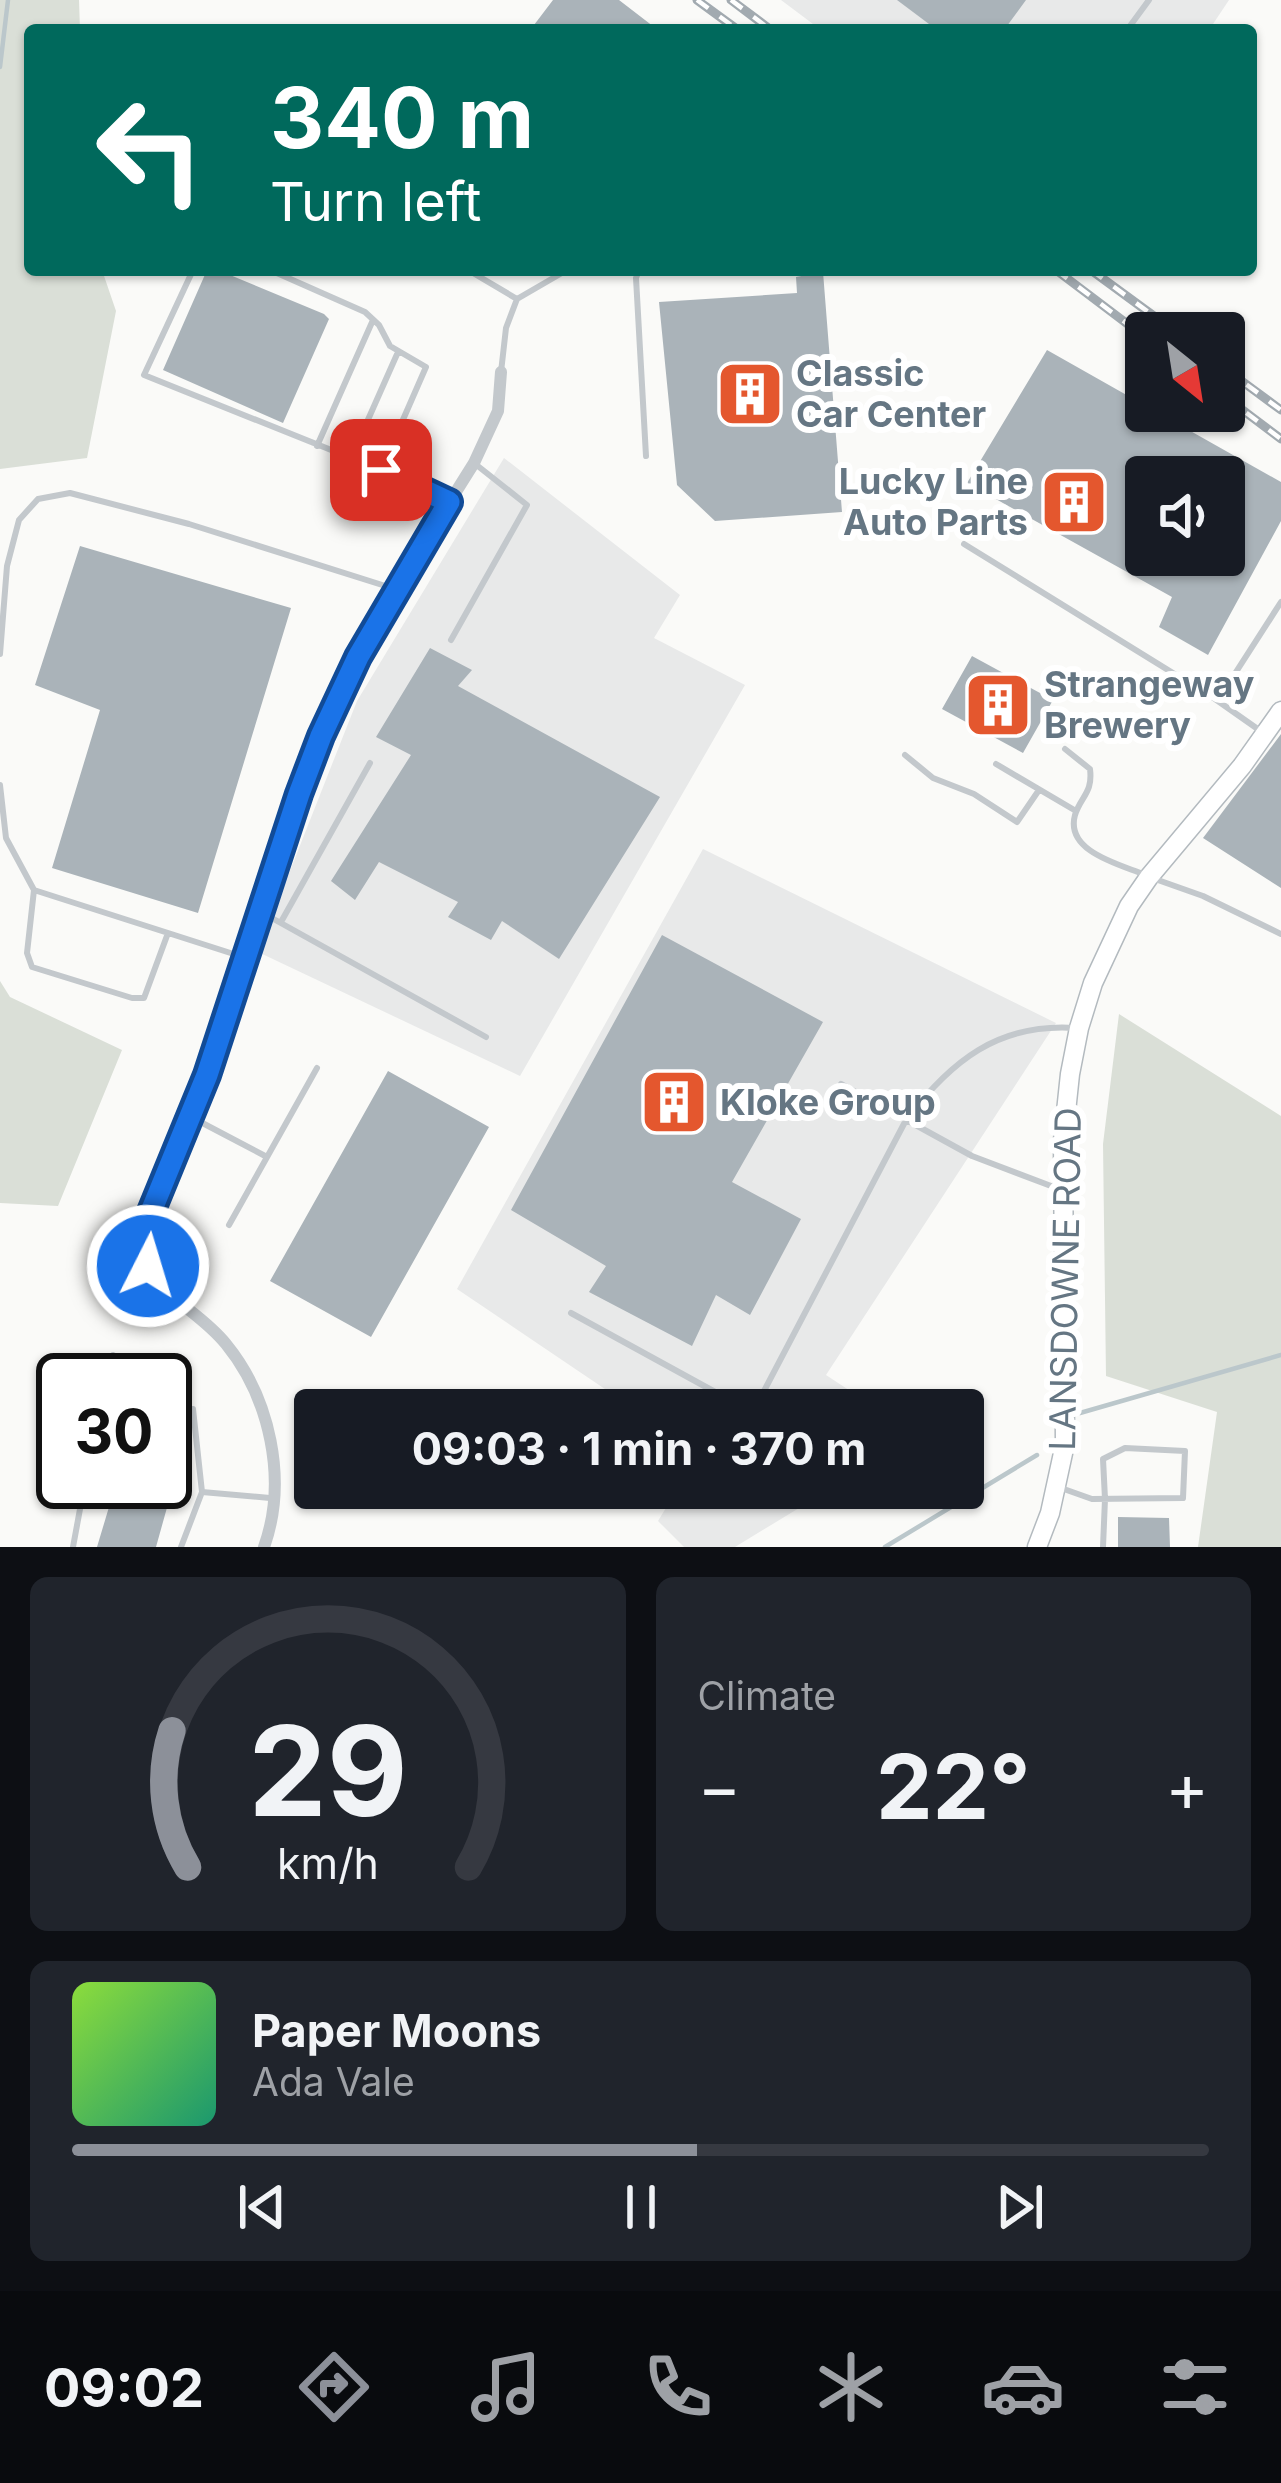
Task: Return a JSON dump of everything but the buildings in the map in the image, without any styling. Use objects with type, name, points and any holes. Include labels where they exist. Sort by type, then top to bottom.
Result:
[{"type":"main road","name":"LANSDOWNE ROAD","points":[[1037,1547],[1065,1444],[1062,1190],[1065,1118],[1078,1028],[1109,943],[1129,906],[1281,710]]},
{"type":"street","points":[[265,1547],[274,1499],[267,1427],[239,1361],[201,1319],[164,1290],[148,1266],[144,1247],[148,1219],[190,1117],[321,736],[358,657],[474,463],[498,411],[502,372]]},
{"type":"lane","points":[[191,276],[144,375],[449,502]]},
{"type":"lane","points":[[284,276],[365,312],[390,346],[426,367],[381,470]]},
{"type":"lane","points":[[478,276],[517,299]]},
{"type":"lane","points":[[502,372],[506,328],[517,299],[557,276]]},
{"type":"lane","points":[[637,276],[646,456]]},
{"type":"lane","points":[[317,446],[373,320]]},
{"type":"lane","points":[[351,458],[398,352]]},
{"type":"lane","points":[[451,640],[527,506],[474,463]]},
{"type":"lane","points":[[0,654],[7,566],[19,520],[38,499],[70,493],[189,524],[397,590]]},
{"type":"lane","points":[[964,544],[1218,700],[1265,734]]},
{"type":"lane","points":[[1218,700],[1281,602]]},
{"type":"lane","points":[[1065,748],[1090,769],[1089,790],[1076,812],[1074,829],[1085,848],[1281,934]]},
{"type":"lane","points":[[905,755],[933,778],[974,794],[1017,822],[1040,790]]},
{"type":"lane","points":[[281,922],[370,763]]},
{"type":"lane","points":[[996,764],[1076,812]]},
{"type":"lane","points":[[0,785],[6,838],[34,890],[27,953],[32,967],[144,998],[168,933]]},
{"type":"lane","points":[[34,890],[246,958]]},
{"type":"lane","points":[[261,912],[486,1037]]},
{"type":"lane","points":[[762,1389],[906,1120],[941,1078],[967,1056],[1009,1034],[1078,1028]]},
{"type":"lane","points":[[229,1225],[317,1068]]},
{"type":"lane","points":[[841,1084],[972,1156],[1062,1190]]},
{"type":"lane","points":[[190,1117],[267,1157]]},
{"type":"lane","points":[[571,1313],[712,1389]]},
{"type":"lane","points":[[182,1547],[202,1492],[193,1408]]},
{"type":"lane","points":[[1057,1486],[1092,1499],[1106,1499],[1183,1498],[1186,1451],[1125,1448],[1102,1459],[1106,1499],[1103,1547]]},
{"type":"lane","points":[[202,1492],[274,1499]]},
{"type":"lane","points":[[73,1547],[81,1509]]},
{"type":"shaded area","points":[[0,0],[79,0],[80,24],[24,24],[24,276],[104,276],[116,311],[87,458],[0,469]]},
{"type":"shaded area","points":[[781,0],[1229,0],[1213,24],[813,24]]},
{"type":"shaded area","points":[[504,458],[680,595],[654,638],[745,685],[520,1076],[258,952],[357,701]]},
{"type":"shaded area","points":[[703,849],[1056,1023],[826,1375],[847,1389],[605,1389],[457,1289]]},
{"type":"shaded area","points":[[0,981],[10,997],[122,1050],[58,1206],[0,1203]]},
{"type":"shaded area","points":[[1119,1014],[1281,1116],[1281,1547],[1198,1547],[1217,1412],[1106,1376],[1103,1144]]},
{"type":"shaded area","points":[[665,1509],[797,1509],[735,1547],[684,1547],[658,1521]]},
{"type":"waterway","points":[[0,67],[8,0]]},
{"type":"waterway","points":[[1080,1413],[1281,1355]]},
{"type":"waterway","points":[[885,1547],[1037,1455]]},
{"type":"railway","points":[[697,0],[730,24]]},
{"type":"railway","points":[[731,0],[763,24]]},
{"type":"railway","points":[[1064,276],[1125,322]]},
{"type":"railway","points":[[1099,276],[1148,312]]},
{"type":"railway","points":[[1245,383],[1281,410]]},
{"type":"railway","points":[[1245,412],[1281,439]]},
{"type":"place","name":"Classic Car Center","points":[[750,394]]},
{"type":"place","name":"Lucky Line Auto Parts","points":[[1074,502]]},
{"type":"place","name":"Strangeway Brewery","points":[[998,705]]},
{"type":"place","name":"Kloke Group","points":[[674,1102]]},
{"type":"route","points":[[148,1266],[144,1247],[148,1219],[207,1075],[321,736],[358,657],[449,502],[381,470]]}]
